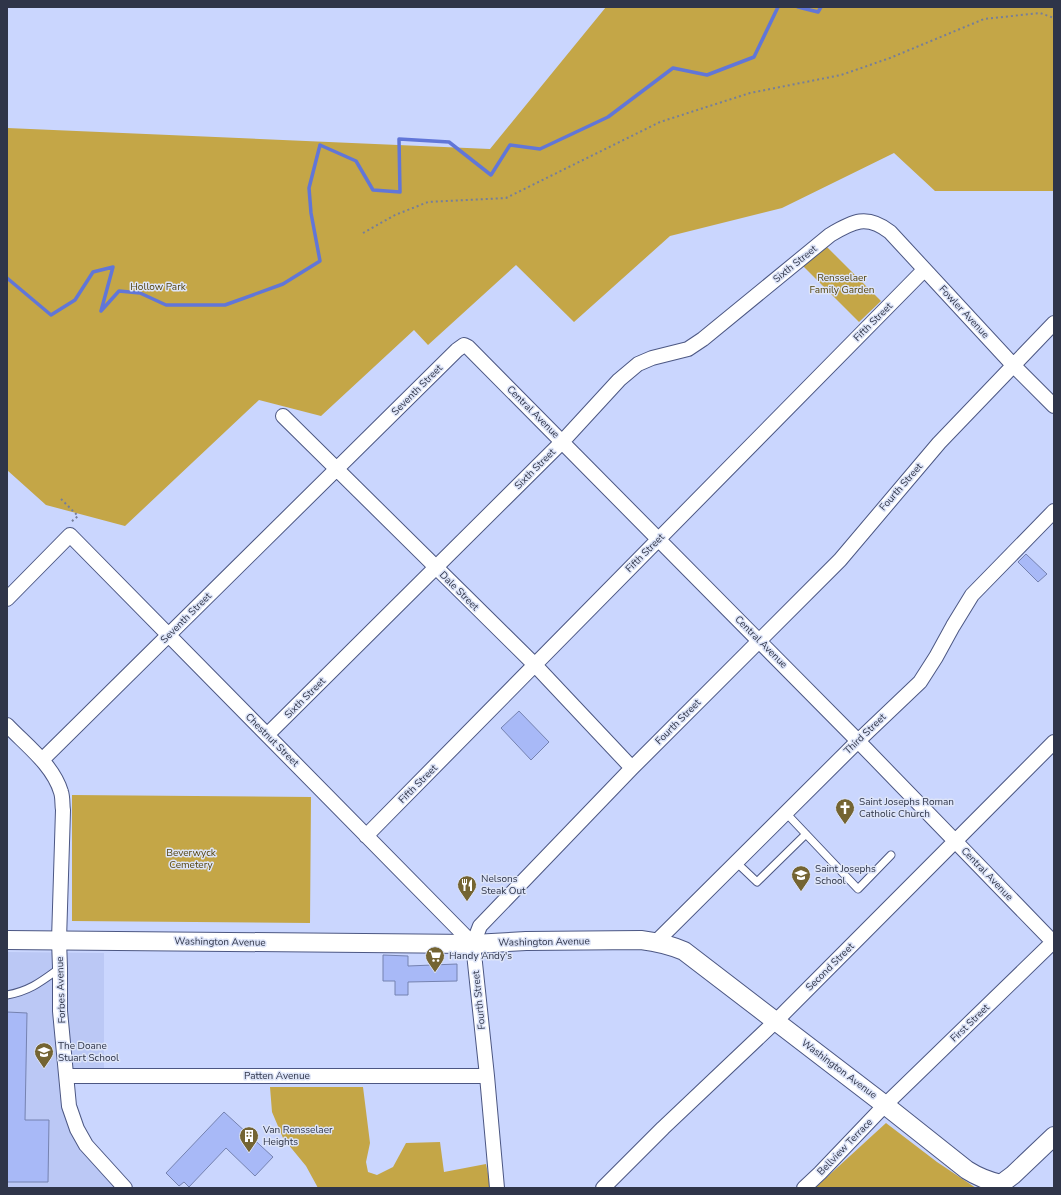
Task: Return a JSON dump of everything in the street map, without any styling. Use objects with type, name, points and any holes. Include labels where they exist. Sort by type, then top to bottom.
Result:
[{"type":"street","name":"Fowler Avenue","points":[[871,221],[881,225],[890,232],[1013,365],[1054,406]]},
{"type":"street","name":"Sixth Street","points":[[267,736],[562,442],[620,380],[638,364],[652,358],[688,349],[703,339],[830,235],[857,222],[871,221]]},
{"type":"street","name":"Fifth Street","points":[[366,836],[924,270]]},
{"type":"street","name":"Fourth Street","points":[[497,1188],[473,944],[484,919],[632,768],[840,560],[939,442],[1054,324]]},
{"type":"street","name":"Central Avenue","points":[[464,346],[468,348],[759,640],[1054,942]]},
{"type":"street","name":"Seventh Street","points":[[42,760],[457,350],[464,346]]},
{"type":"street","name":"Dale Street","points":[[284,416],[535,665],[632,768]]},
{"type":"street","name":"Third Street","points":[[656,942],[858,741],[920,682],[936,657],[952,626],[972,595],[1054,511]]},
{"type":"street","name":"Chestnut Street","points":[[70,535],[473,944]]},
{"type":"street","points":[[7,599],[70,535]]},
{"type":"street","points":[[7,725],[42,760],[54,775],[61,792],[63,810],[59,940]]},
{"type":"street","name":"Second Street","points":[[603,1188],[776,1021],[1054,742]]},
{"type":"street","name":"Washington Avenue","points":[[7,940],[473,944],[533,941],[642,940],[656,942],[684,951],[886,1105],[967,1170],[998,1186]]},
{"type":"street","name":"Forbes Avenue","points":[[59,940],[60,1011],[69,1106],[77,1129],[86,1145],[125,1188]]},
{"type":"street","name":"First Street","points":[[886,1105],[1054,942]]},
{"type":"street","name":"Patten Avenue","points":[[67,1076],[487,1076]]},
{"type":"street","name":"Bellview Terrace","points":[[804,1188],[886,1105]]},
{"type":"street","points":[[998,1186],[1054,1136]]},
{"type":"lane","points":[[786,813],[858,889],[891,855]]},
{"type":"lane","points":[[736,862],[757,882],[806,834]]},
{"type":"lane","points":[[7,995],[19,993],[35,986],[60,968]]},
{"type":"path","points":[[363,234],[395,215],[428,202],[506,198],[660,122],[750,93],[841,76],[890,58],[984,19],[1040,13],[1054,18]]},
{"type":"path","points":[[61,499],[78,516],[72,522],[70,535]]},
{"type":"shaded area","name":"The Doane Stuart School","points":[[7,952],[104,953],[104,1068],[60,1071],[62,1105],[117,1188],[7,1188]]},
{"type":"green space","name":"Hollow Park","points":[[606,7],[1054,7],[1054,191],[935,191],[894,153],[782,208],[670,236],[574,322],[516,265],[428,345],[414,330],[321,416],[259,400],[125,526],[46,505],[7,470],[7,128],[490,149]]},
{"type":"green space","name":"Rensselaer Family Garden","points":[[825,245],[881,301],[859,322],[803,266]]},
{"type":"green space","name":"Beverwyck Cemetery","points":[[72,795],[311,797],[310,923],[72,921]]},
{"type":"green space","points":[[270,1087],[363,1087],[370,1143],[366,1162],[368,1172],[377,1175],[393,1167],[406,1143],[440,1142],[444,1172],[486,1164],[491,1188],[318,1188],[306,1166],[283,1138],[272,1112]]},
{"type":"green space","points":[[886,1123],[937,1162],[976,1188],[815,1188]]},
{"type":"building","points":[[1026,554],[1047,574],[1038,582],[1018,562]]},
{"type":"building","points":[[519,711],[549,742],[531,760],[501,728]]},
{"type":"building","points":[[383,955],[408,956],[408,966],[457,964],[457,981],[408,982],[408,995],[395,995],[395,981],[383,981]]},
{"type":"building","points":[[7,1012],[27,1013],[25,1120],[49,1120],[48,1182],[7,1182]]},
{"type":"building","name":"Van Rensselaer Heights","points":[[224,1112],[273,1157],[255,1176],[226,1148],[189,1187],[184,1182],[179,1186],[166,1173]]},
{"type":"waterway","points":[[7,278],[51,315],[75,300],[93,272],[113,267],[101,311],[119,291],[140,293],[166,305],[225,305],[283,284],[320,261],[311,213],[309,188],[320,145],[356,161],[373,190],[400,192],[399,139],[449,142],[491,175],[510,145],[540,149],[608,117],[673,68],[707,75],[754,57],[778,7]]},
{"type":"waterway","points":[[798,7],[818,12],[821,7]]},
{"type":"place","name":"Saint Josephs Roman Catholic Church","points":[[845,825]]},
{"type":"place","name":"Saint Josephs School","points":[[801,892]]},
{"type":"place","name":"Nelsons Steak Out","points":[[467,902]]},
{"type":"place","name":"Handy Andy's","points":[[435,973]]},
{"type":"place","name":"The Doane Stuart School","points":[[44,1069]]},
{"type":"place","name":"Van Rensselaer Heights","points":[[249,1153]]}]
